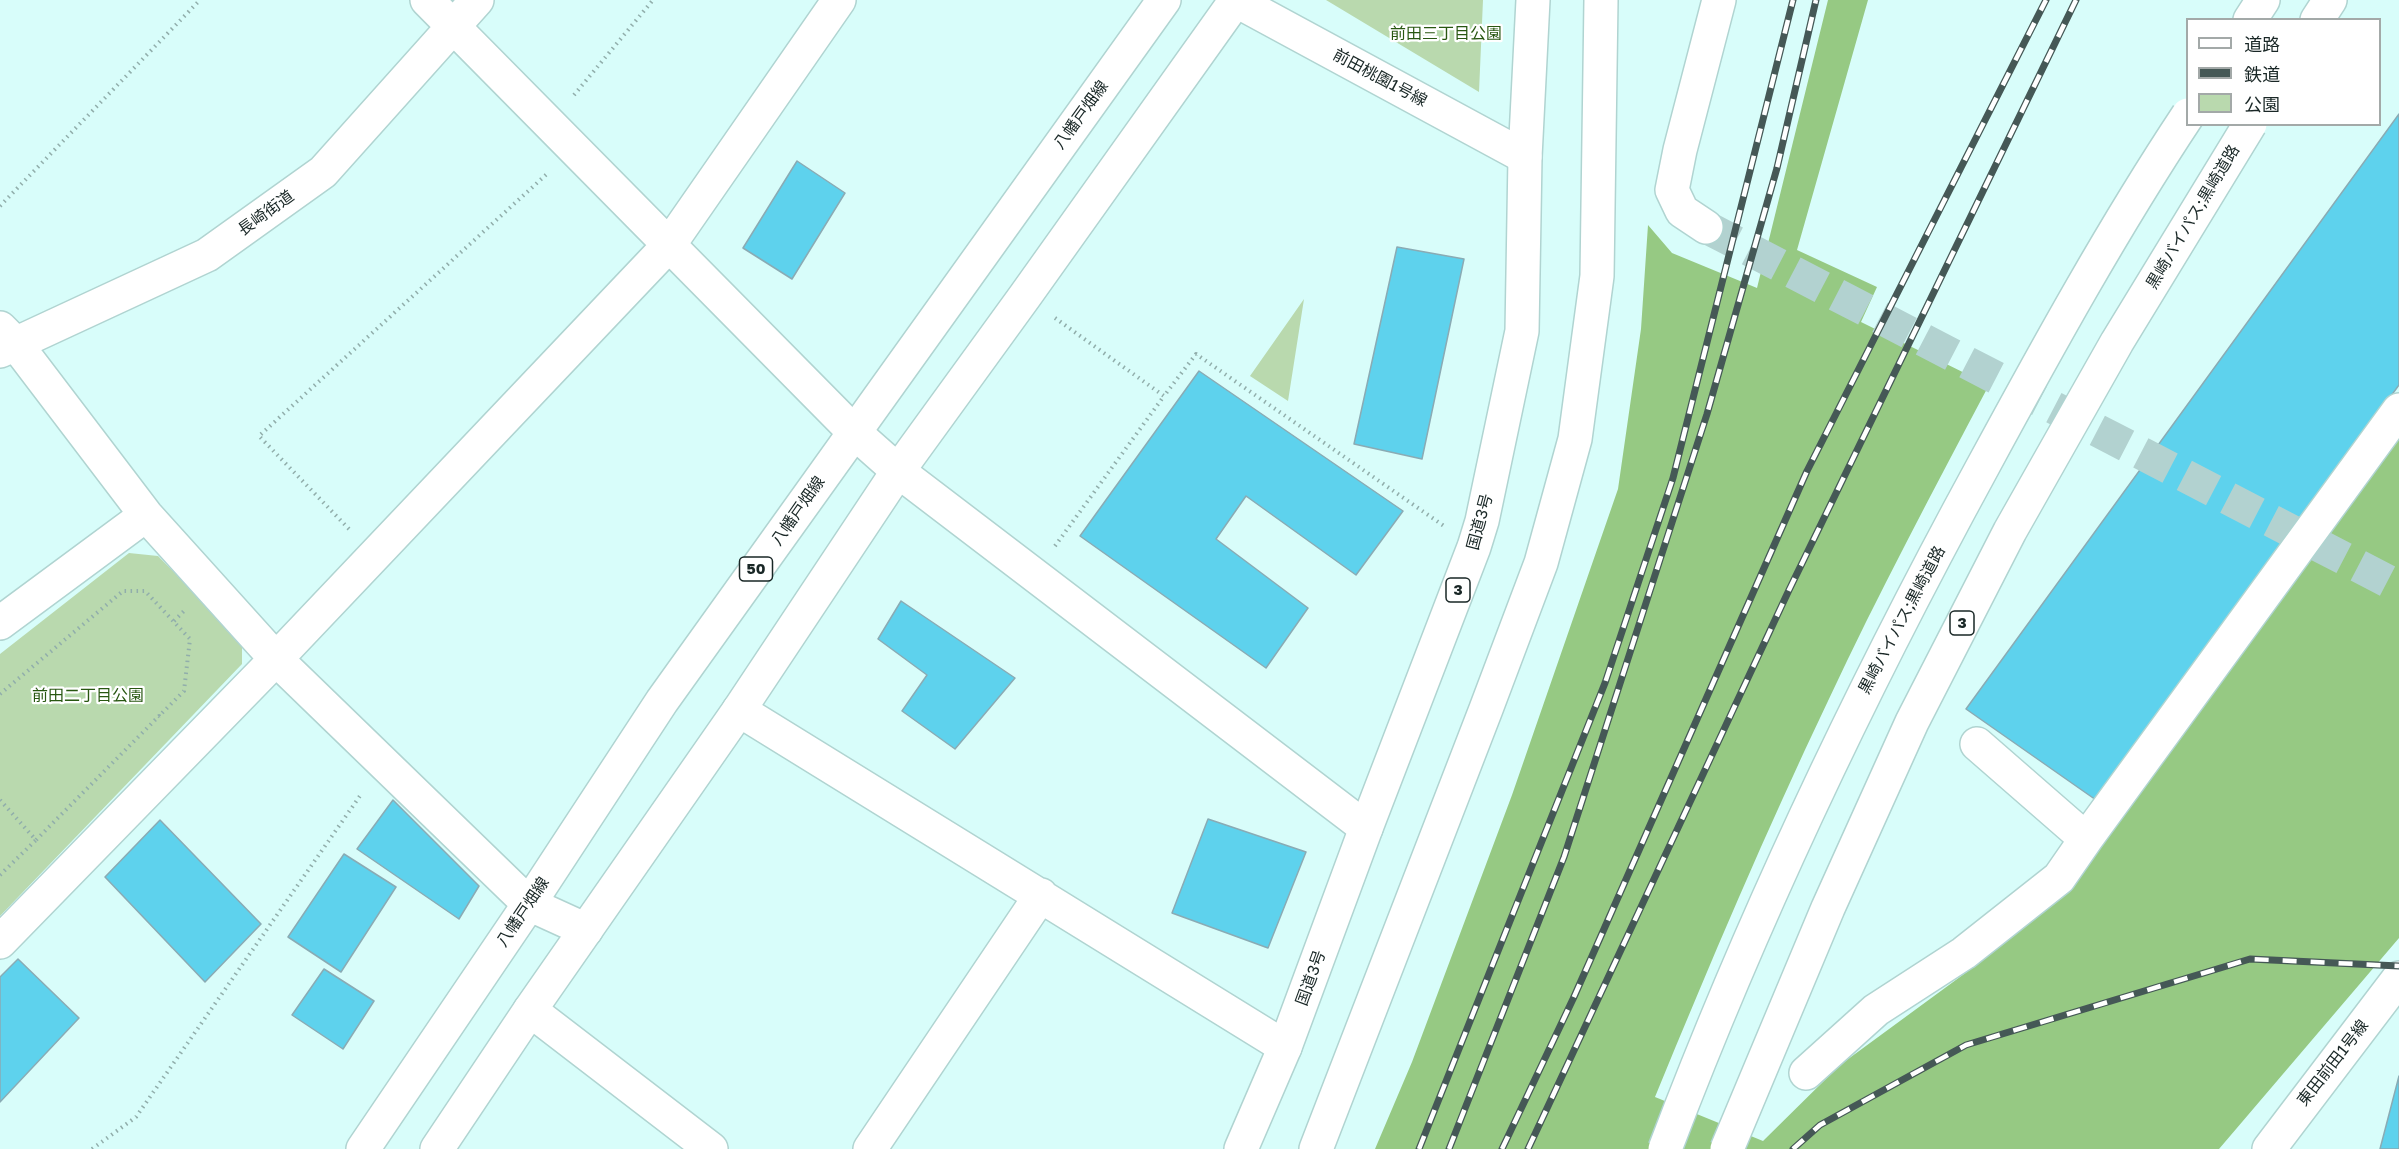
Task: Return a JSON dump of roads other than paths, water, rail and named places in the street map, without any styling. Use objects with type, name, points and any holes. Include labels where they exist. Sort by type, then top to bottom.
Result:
[{"type":"main road","points":[[427,0],[854,432],[898,471],[1366,828]]},
{"type":"main road","name":"長崎街道","points":[[5,341],[207,255],[314,179],[323,172],[477,0]]},
{"type":"main road","points":[[0,942],[375,555],[669,245],[839,0]]},
{"type":"main road","name":"八幡戸畑線","points":[[363,1149],[529,904],[662,701],[1164,0]]},
{"type":"main road","points":[[437,1149],[530,1010],[739,710],[898,471],[1235,0]]},
{"type":"main road","name":"前田桃園1号線","points":[[1235,0],[1525,157]]},
{"type":"main road","name":"国道3号","points":[[1241,1149],[1285,1047],[1482,521],[1522,331],[1525,157],[1533,0]]},
{"type":"main road","points":[[1316,1149],[1482,720],[1540,563],[1575,440],[1597,276],[1601,0]]},
{"type":"main road","points":[[1706,228],[1682,211],[1672,189],[1719,0]]},
{"type":"main road","points":[[2251,18],[2263,0]]},
{"type":"main road","points":[[2318,18],[2330,0]]},
{"type":"main road","name":"黒崎バイパス;黒崎道路","points":[[1665,1149],[1703,1048],[1777,875],[1859,701],[2064,318],[2186,117]]},
{"type":"main road","name":"黒崎バイパス;黒崎道路","points":[[1727,1149],[1828,908],[1912,722],[2010,531],[2088,392],[2249,126]]},
{"type":"main road","points":[[5,341],[146,515],[276,658],[529,904],[586,930]]},
{"type":"main road","points":[[1806,1073],[1876,1010],[1964,953],[2060,878],[2086,839],[2399,410]]},
{"type":"main road","points":[[0,623],[146,515]]},
{"type":"main road","points":[[739,710],[1285,1047]]},
{"type":"main road","points":[[1977,744],[2086,839]]},
{"type":"main road","points":[[870,1149],[1041,895]]},
{"type":"main road","name":"東田前田1号線","points":[[2269,1149],[2399,978]]},
{"type":"main road","points":[[530,1010],[711,1149]]},
{"type":"tunnel","points":[[1706,227],[2399,587]]},
{"type":"railway","points":[[1419,1149],[1605,683],[1673,478],[1793,0]]},
{"type":"railway","points":[[1449,1149],[1564,857],[1707,414],[1777,168],[1816,0]]},
{"type":"railway","points":[[1502,1149],[1573,999],[1807,471],[2046,0]]},
{"type":"railway","points":[[1528,1149],[1789,590],[2076,0]]},
{"type":"railway","points":[[1793,1149],[1820,1125],[1966,1045],[2250,959],[2399,966]]},
{"type":"park label","name":"前田三丁目公園","points":[[1446,34]]},
{"type":"park label","name":"前田二丁目公園","points":[[88,696]]}]
